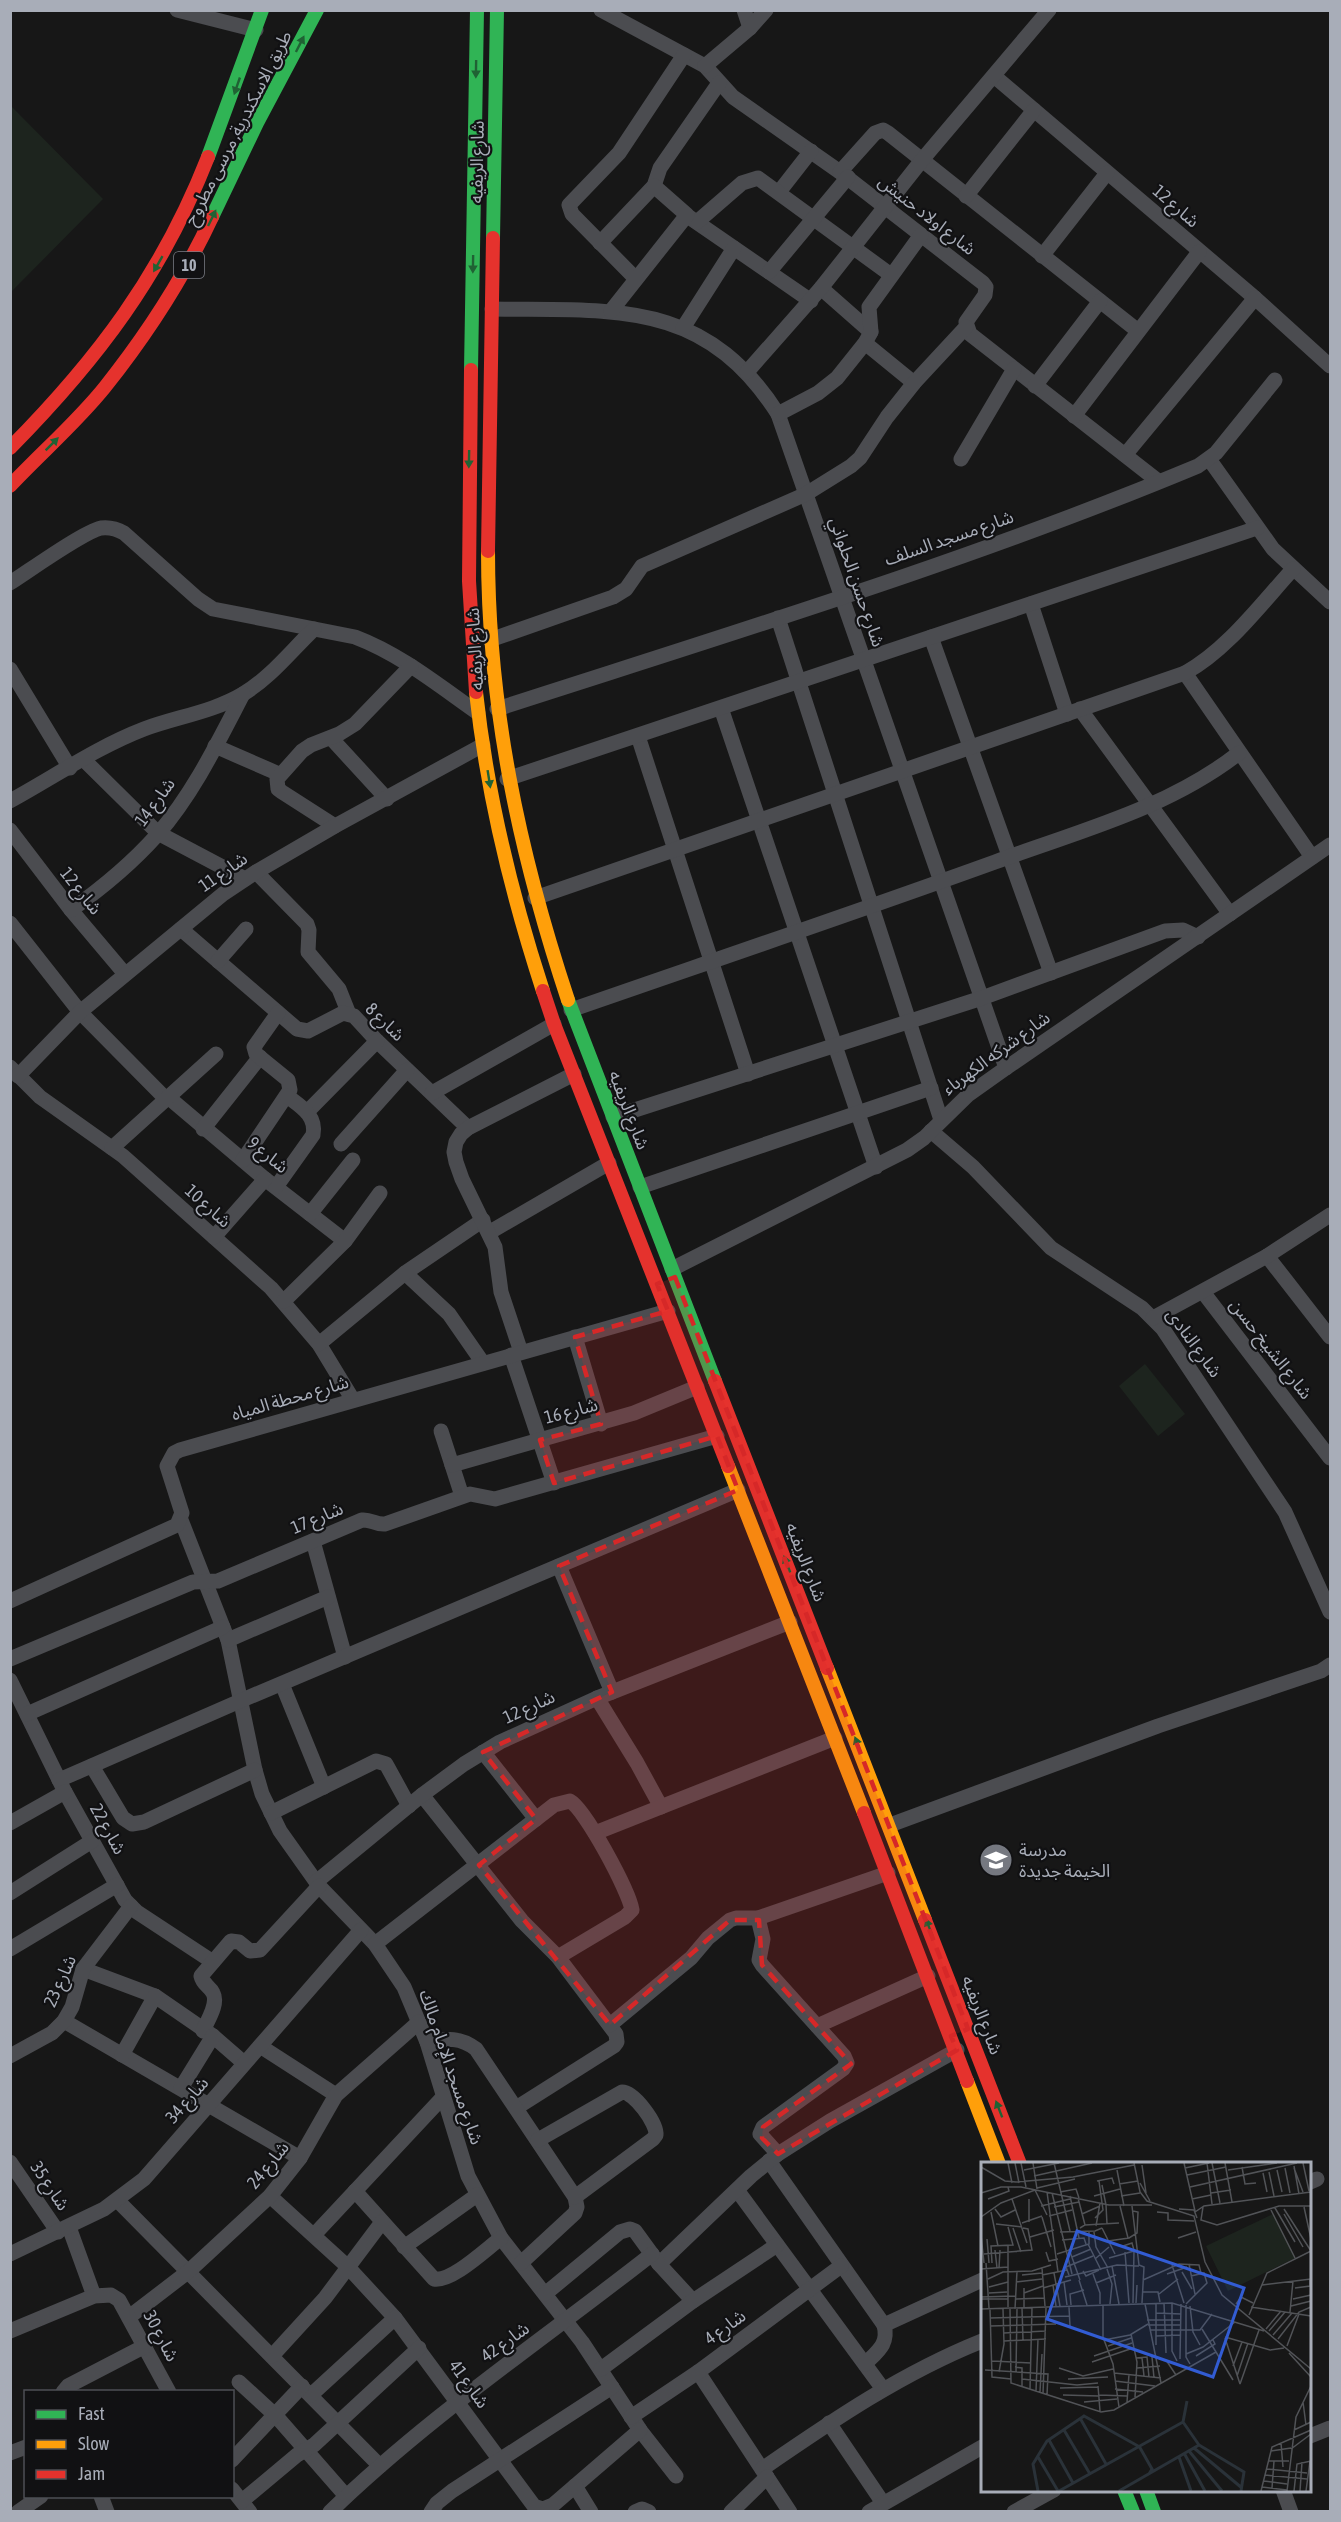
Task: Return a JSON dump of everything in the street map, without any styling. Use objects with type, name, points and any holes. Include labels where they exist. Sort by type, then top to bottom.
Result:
[{"type":"street","points":[[177,10],[256,30]]},
{"type":"street","name":"طريق الاسكندرية, مرسى مطروح","points":[[10,448],[82,373],[125,316],[157,266],[216,145],[262,10]]},
{"type":"street","name":"طريق الاسكندرية, مرسى مطروح","points":[[10,486],[104,388],[170,298],[189,266],[257,123],[317,10]]},
{"type":"street","name":"شارع الريفيه","points":[[477,10],[468,515],[471,640],[483,745],[492,802],[507,869],[522,925],[554,1024],[790,1622],[999,2162]]},
{"type":"street","name":"شارع الريفيه","points":[[497,10],[489,516],[490,640],[507,779],[535,898],[570,1010],[1020,2162]]},
{"type":"street","name":"شارع اولاد حنيش","points":[[601,10],[705,66],[733,97],[844,175],[986,287],[985,296],[967,318],[966,327]]},
{"type":"street","points":[[744,10],[750,28]]},
{"type":"street","points":[[705,66],[750,28],[766,10]]},
{"type":"street","points":[[747,372],[811,301],[922,160],[1049,10]]},
{"type":"street","points":[[636,279],[572,214],[569,205],[619,153],[684,55]]},
{"type":"street","name":"شارع 12","points":[[994,76],[1255,298],[1330,366]]},
{"type":"street","points":[[600,243],[654,186],[660,168],[719,83]]},
{"type":"street","points":[[966,196],[1034,110]]},
{"type":"street","points":[[770,272],[879,131],[888,133],[1138,330]]},
{"type":"street","points":[[779,192],[811,151]]},
{"type":"street","points":[[1042,256],[1107,173]]},
{"type":"street","points":[[611,311],[636,279],[692,219],[748,179],[758,178],[779,192],[891,275]]},
{"type":"street","points":[[654,186],[692,219],[811,301]]},
{"type":"street","points":[[778,414],[827,386],[868,337],[869,307],[921,235]]},
{"type":"street","points":[[683,328],[734,248]]},
{"type":"street","points":[[1074,416],[1199,252]]},
{"type":"street","points":[[821,288],[914,383]]},
{"type":"street","points":[[1125,455],[1255,298]]},
{"type":"street","points":[[1035,386],[1100,301]]},
{"type":"street","name":"شارع حسن الحلواني","points":[[492,309],[611,311],[659,319],[683,328],[727,354],[764,392],[778,414],[1006,1068]]},
{"type":"street","points":[[490,640],[613,597],[626,589],[642,566],[806,494],[830,481],[860,458],[886,417],[966,327],[970,334],[1158,481]]},
{"type":"street","points":[[961,459],[1014,369]]},
{"type":"street","name":"شارع مسجد السلف","points":[[497,709],[778,618],[1037,528],[1158,481],[1209,459],[1275,380]]},
{"type":"street","points":[[1209,459],[1273,549],[1330,602]]},
{"type":"street","points":[[468,515],[489,516]]},
{"type":"street","points":[[10,583],[92,532],[108,528],[124,533],[198,599],[213,609],[355,637],[375,644],[478,713]]},
{"type":"street","points":[[507,779],[1257,528]]},
{"type":"street","points":[[535,898],[1185,673],[1210,658],[1293,569]]},
{"type":"street","points":[[1031,604],[1073,712],[1151,806],[1230,914]]},
{"type":"street","points":[[778,618],[931,1088],[936,1126]]},
{"type":"street","points":[[10,801],[142,730],[221,705],[243,694],[262,680],[314,629]]},
{"type":"street","points":[[931,637],[1052,974]]},
{"type":"street","points":[[336,826],[278,789],[276,784],[279,774],[302,751],[355,724],[411,666]]},
{"type":"street","points":[[10,669],[77,764],[145,824],[158,833],[251,876],[307,924],[308,952],[339,989],[349,1014]]},
{"type":"street","points":[[1185,673],[1312,857]]},
{"type":"street","name":"شارع 14","points":[[71,910],[116,876],[158,833],[189,790],[243,694]]},
{"type":"street","points":[[721,708],[876,1167]]},
{"type":"street","points":[[638,736],[748,1074]]},
{"type":"street","points":[[331,738],[387,799]]},
{"type":"street","name":"شارع 11","points":[[14,1071],[124,974],[251,876],[483,745]]},
{"type":"street","points":[[215,746],[279,774]]},
{"type":"street","points":[[570,1010],[872,906],[1151,806],[1197,783],[1239,753]]},
{"type":"street","name":"شارع 12","points":[[10,830],[16,849],[124,974]]},
{"type":"street","name":"شارع شركه الكهرباء","points":[[674,1273],[916,1145],[968,1095],[1330,845]]},
{"type":"street","name":"شارع 9","points":[[10,922],[80,1012],[167,1098],[345,1241]]},
{"type":"street","name":"شارع 8","points":[[181,929],[297,1029],[308,1031],[338,1015],[349,1014],[468,1128]]},
{"type":"street","points":[[218,961],[246,929]]},
{"type":"street","points":[[613,1117],[982,998],[1166,931],[1183,930],[1198,937]]},
{"type":"street","points":[[243,1160],[290,1090],[288,1080],[254,1051],[254,1044],[278,1013]]},
{"type":"street","points":[[432,1094],[554,1024]]},
{"type":"street","points":[[307,1112],[377,1041]]},
{"type":"street","points":[[112,1148],[216,1054]]},
{"type":"street","points":[[203,1129],[260,1057]]},
{"type":"street","points":[[341,1144],[407,1070]]},
{"type":"street","name":"شارع 10","points":[[14,1071],[40,1097],[65,1117],[112,1148],[284,1301],[319,1344],[353,1400]]},
{"type":"street","points":[[554,1483],[516,1353],[501,1292],[499,1263],[486,1226],[462,1179],[454,1152],[460,1134],[468,1128],[574,1074]]},
{"type":"street","points":[[640,1186],[931,1088]]},
{"type":"street","points":[[214,1238],[270,1183],[313,1135],[314,1122],[307,1112],[287,1096]]},
{"type":"street","name":"شارع النادى","points":[[936,1126],[1051,1248],[1136,1304],[1153,1318],[1172,1341],[1285,1512],[1330,1612]]},
{"type":"street","points":[[310,1214],[353,1160]]},
{"type":"street","points":[[319,1344],[405,1273],[486,1226],[609,1163]]},
{"type":"street","points":[[284,1301],[345,1241],[380,1193]]},
{"type":"street","points":[[1153,1318],[1328,1222]]},
{"type":"street","points":[[1267,1256],[1330,1337]]},
{"type":"street","points":[[405,1273],[449,1314],[483,1363]]},
{"type":"street","points":[[657,1284],[674,1273]]},
{"type":"street","name":"شارع الشيخ حسن","points":[[1203,1292],[1330,1458]]},
{"type":"street","name":"شارع محطة المياه","points":[[181,1520],[181,1506],[167,1466],[174,1453],[668,1311]]},
{"type":"street","points":[[575,1337],[601,1424]]},
{"type":"street","name":"شارع 16","points":[[452,1465],[601,1424],[698,1387]]},
{"type":"street","points":[[441,1431],[462,1496]]},
{"type":"street","name":"شارع 17","points":[[10,1659],[193,1582],[218,1581],[362,1521],[372,1520],[378,1524],[385,1524],[462,1496],[477,1495],[495,1499],[717,1436]]},
{"type":"street","points":[[10,1823],[92,1766],[738,1490]]},
{"type":"street","points":[[10,1601],[172,1528],[181,1520]]},
{"type":"street","name":"شارع مسجد الإمام مالك","points":[[181,1520],[226,1634],[255,1770],[271,1813],[291,1849],[317,1884],[375,1944],[404,1987],[427,2042],[461,2156],[477,2196],[501,2238],[602,2369],[631,2417],[676,2476]]},
{"type":"street","points":[[313,1541],[345,1657]]},
{"type":"street","points":[[559,1566],[612,1692]]},
{"type":"street","points":[[27,1714],[226,1634],[328,1597]]},
{"type":"street","name":"شارع 12","points":[[213,1962],[231,1941],[239,1942],[250,1951],[260,1950],[317,1884],[408,1806],[483,1752],[531,1726],[597,1698],[790,1622]]},
{"type":"street","points":[[890,1825],[1169,1722],[1321,1671],[1330,1665]]},
{"type":"street","name":"شارع 22","points":[[10,1680],[62,1786],[131,1906],[213,1962]]},
{"type":"street","points":[[282,1684],[324,1786]]},
{"type":"street","points":[[597,1698],[637,1762],[661,1807]]},
{"type":"street","points":[[595,1833],[835,1738]]},
{"type":"street","points":[[483,1752],[536,1820]]},
{"type":"street","points":[[271,1813],[370,1764],[381,1761],[389,1770],[408,1806]]},
{"type":"street","points":[[92,1766],[123,1818],[132,1824],[144,1822],[255,1770]]},
{"type":"street","points":[[422,1795],[522,1921],[558,1957],[610,2025],[617,2038],[614,2046],[516,2108]]},
{"type":"street","points":[[375,1944],[555,1804],[570,1801],[577,1804],[595,1833],[628,1896],[632,1910],[626,1917],[558,1957]]},
{"type":"street","points":[[10,1893],[92,1841]]},
{"type":"street","points":[[610,2025],[691,1958],[708,1938],[730,1920],[758,1918],[888,1873]]},
{"type":"street","points":[[13,1943],[117,1885]]},
{"type":"street","name":"شارع 23","points":[[10,2056],[52,2033],[64,2021],[72,2007],[83,1969],[131,1906]]},
{"type":"street","points":[[758,1918],[763,1940],[759,1959],[762,1965],[844,2056],[846,2066],[763,2127],[760,2134],[841,2266],[884,2325],[886,2339],[884,2345],[865,2364]]},
{"type":"street","name":"شارع 34","points":[[10,2254],[63,2230],[117,2200],[144,2179],[361,1930]]},
{"type":"street","points":[[181,2088],[208,2034],[215,2002],[212,1990],[202,1981],[201,1976],[213,1962]]},
{"type":"street","points":[[83,1969],[155,1996],[208,2034],[244,2064]]},
{"type":"street","points":[[817,2026],[928,1976]]},
{"type":"street","points":[[122,2055],[155,1996]]},
{"type":"street","points":[[64,2021],[300,2158]]},
{"type":"street","name":"شارع 24","points":[[129,2317],[189,2271],[270,2196],[300,2158],[336,2094],[419,2022]]},
{"type":"street","points":[[954,2043],[968,2029]]},
{"type":"street","points":[[427,2042],[452,2038],[469,2043],[483,2057],[575,2197],[577,2207],[575,2213],[521,2263]]},
{"type":"street","name":"شارع 42","points":[[330,2511],[457,2400],[656,2259],[773,2158],[954,2043]]},
{"type":"street","points":[[260,2046],[336,2094]]},
{"type":"street","points":[[538,2140],[622,2092],[630,2093],[634,2097],[655,2127],[656,2135],[653,2139],[575,2197]]},
{"type":"street","points":[[314,2235],[443,2097]]},
{"type":"street","name":"شارع 35","points":[[10,2162],[63,2230],[94,2296]]},
{"type":"street","points":[[737,2190],[883,2389]]},
{"type":"street","points":[[355,2192],[429,2276],[439,2280],[450,2276],[501,2238]]},
{"type":"street","name":"شارع 41","points":[[270,2196],[348,2267],[395,2318],[500,2461],[538,2508],[553,2505],[640,2430]]},
{"type":"street","points":[[404,2247],[477,2196]]},
{"type":"street","points":[[117,2200],[380,2466]]},
{"type":"street","points":[[272,2356],[299,2328],[381,2222]]},
{"type":"street","points":[[545,2294],[624,2230],[635,2231],[693,2301]]},
{"type":"street","points":[[602,2369],[693,2301],[777,2245]]},
{"type":"street","name":"شارع 4","points":[[631,2417],[698,2372],[841,2266]]},
{"type":"street","points":[[884,2325],[981,2280]]},
{"type":"street","name":"شارع 30","points":[[94,2296],[111,2295],[119,2300],[168,2390]]},
{"type":"street","points":[[10,2331],[94,2296]]},
{"type":"street","points":[[234,2458],[276,2416],[395,2318]]},
{"type":"street","points":[[731,2511],[765,2473],[829,2423],[883,2389],[981,2341]]},
{"type":"street","points":[[64,2390],[145,2346]]},
{"type":"street","points":[[242,2501],[314,2445],[419,2348]]},
{"type":"street","points":[[698,2372],[790,2511]]},
{"type":"street","points":[[239,2382],[276,2416],[346,2496]]},
{"type":"street","points":[[431,2511],[452,2491],[612,2387]]},
{"type":"street","points":[[829,2423],[883,2503]]},
{"type":"street","points":[[1311,2436],[1330,2428]]},
{"type":"street","points":[[869,2511],[981,2448]]},
{"type":"street","points":[[575,2486],[591,2511]]},
{"type":"street","points":[[1014,2511],[1050,2492]]},
{"type":"street","points":[[1125,2492],[1133,2511]]},
{"type":"street","points":[[1151,2492],[1154,2511]]},
{"type":"street","points":[[1284,2492],[1291,2511]]},
{"type":"street","points":[[18,2511],[38,2498]]},
{"type":"street","points":[[635,2511],[642,2509],[649,2511]]},
{"type":"highlighted area","points":[[675,1277],[968,2029],[951,2036],[957,2050],[778,2154],[762,2138],[763,2127],[851,2064],[762,1965],[759,1920],[730,1920],[610,2025],[479,1865],[536,1819],[483,1752],[612,1692],[559,1566],[738,1490],[717,1436],[554,1483],[540,1440],[601,1424],[575,1337],[668,1311],[657,1284]]},
{"type":"shaded area","points":[[11,106],[103,199],[11,292]]},
{"type":"shaded area","points":[[1145,1364],[1185,1414],[1158,1436],[1119,1386]]},
{"type":"traffic: fast","points":[[208,157],[262,10]]},
{"type":"traffic: fast","points":[[212,217],[257,123],[317,10]]},
{"type":"traffic: fast","points":[[471,370],[477,10]]},
{"type":"traffic: fast","points":[[493,238],[497,10]]},
{"type":"traffic: fast","points":[[568,1000],[715,1381]]},
{"type":"traffic: fast","points":[[1125,2492],[1133,2512]]},
{"type":"traffic: fast","points":[[1147,2492],[1154,2512]]},
{"type":"traffic: slow","points":[[488,551],[489,609],[500,723],[521,834],[550,945],[568,1000]]},
{"type":"traffic: slow","points":[[476,692],[487,768],[502,843],[543,991]]},
{"type":"traffic: slow","points":[[728,1466],[864,1813]]},
{"type":"traffic: slow","points":[[827,1668],[925,1920]]},
{"type":"traffic: slow","points":[[967,2081],[998,2162]]},
{"type":"traffic: jam","points":[[10,448],[72,381],[125,313],[170,239],[208,157]]},
{"type":"traffic: jam","points":[[10,486],[83,413],[121,367],[177,284],[212,217]]},
{"type":"traffic: jam","points":[[488,551],[493,238]]},
{"type":"traffic: jam","points":[[471,370],[469,581],[476,692]]},
{"type":"traffic: jam","points":[[543,991],[728,1466]]},
{"type":"traffic: jam","points":[[715,1381],[827,1668]]},
{"type":"traffic: jam","points":[[864,1813],[967,2081]]},
{"type":"traffic: jam","points":[[925,1920],[1019,2162]]},
{"type":"place","name":"مدرسة الخيمة جديدة","points":[[996,1860]]}]
